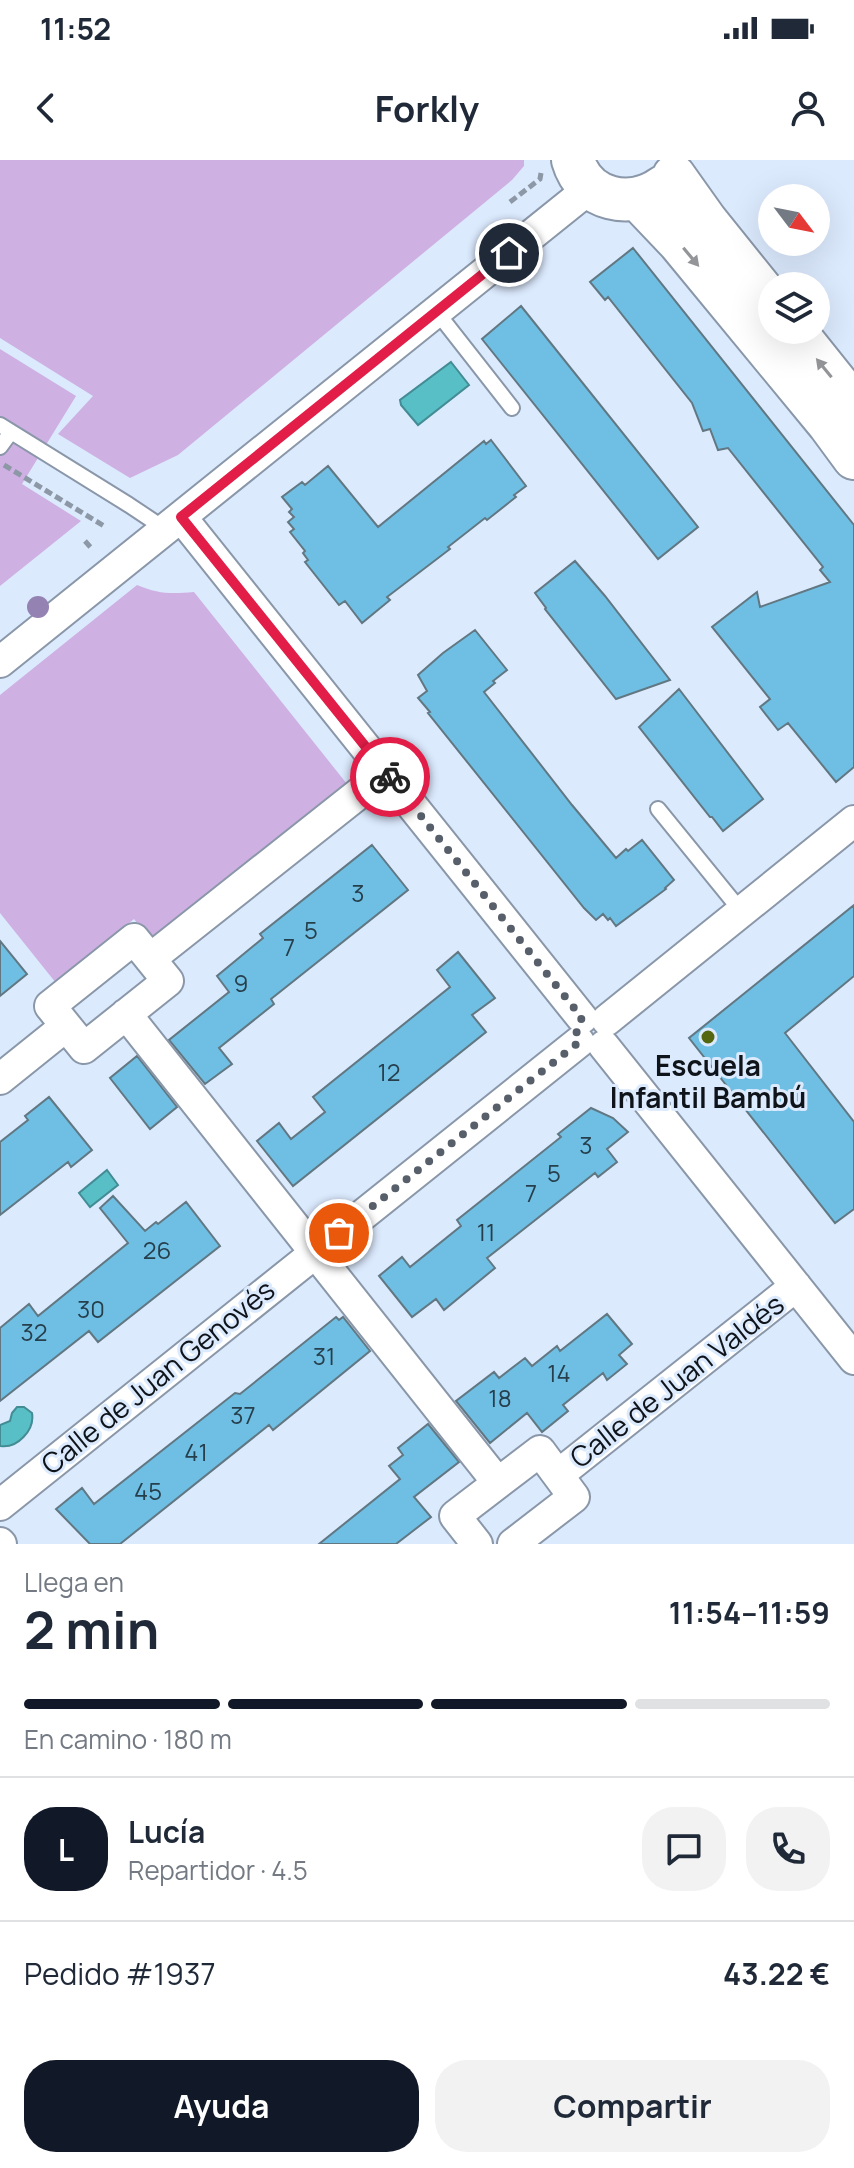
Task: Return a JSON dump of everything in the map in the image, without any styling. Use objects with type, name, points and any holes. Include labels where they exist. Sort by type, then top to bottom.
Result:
[{"type":"street","points":[[0,662],[436,311],[568,172],[605,197],[623,201],[639,200],[661,190],[678,168],[706,221],[758,286]]},
{"type":"street","points":[[639,200],[679,242],[854,458]]},
{"type":"street","points":[[806,344],[854,403]]},
{"type":"street","points":[[171,525],[386,772],[854,1359]]},
{"type":"street","points":[[150,959],[386,772]]},
{"type":"street","name":"Calle de Juan Genovés","points":[[0,1505],[854,821]]},
{"type":"street","points":[[134,939],[168,981],[126,1014],[84,1048],[50,1006],[134,939]]},
{"type":"street","points":[[126,1014],[498,1483]]},
{"type":"street","points":[[0,1079],[66,1026]]},
{"type":"street","name":"Calle de Juan Valdés","points":[[558,1475],[796,1286]]},
{"type":"street","name":"Calle de Juan Valdés","points":[[474,1543],[455,1516],[540,1451],[574,1497],[530,1539]]},
{"type":"street","points":[[0,1505],[4,1516],[0,1531]]},
{"type":"lane","points":[[436,311],[512,408]]},
{"type":"lane","points":[[0,447],[5,429],[153,521],[171,525]]},
{"type":"lane","points":[[658,809],[741,911]]},
{"type":"path","points":[[510,202],[540,179],[568,172]]},
{"type":"path","points":[[0,462],[104,526]]},
{"type":"shaded area","points":[[0,160],[524,160],[524,166],[512,180],[178,455],[130,478],[58,434],[93,396],[0,338]]},
{"type":"shaded area","points":[[0,349],[76,396],[22,484],[81,521],[0,586]]},
{"type":"shaded area","points":[[451,362],[469,385],[418,425],[400,400]]},
{"type":"shaded area","points":[[137,585],[165,593],[194,592],[347,784],[150,940],[134,919],[56,983],[0,913],[0,695]]},
{"type":"shaded area","points":[[107,1170],[118,1185],[90,1207],[79,1193]]},
{"type":"shaded area","points":[[17,1407],[24,1407],[32,1413],[31,1426],[18,1441],[0,1446],[0,1425],[10,1421]]},
{"type":"building","points":[[633,248],[854,525],[854,767],[836,782],[788,723],[778,730],[760,707],[770,699],[712,627],[757,592],[760,607],[830,582],[820,570],[823,567],[728,448],[718,450],[710,429],[703,431],[692,403],[608,297],[605,300],[590,282]]},
{"type":"building","points":[[521,306],[698,527],[658,559],[482,339]]},
{"type":"building","points":[[491,440],[526,486],[514,495],[516,497],[448,547],[450,549],[387,597],[390,600],[362,623],[345,601],[339,605],[305,562],[308,560],[303,553],[305,551],[290,532],[294,529],[288,522],[294,517],[289,512],[292,509],[282,497],[302,482],[305,485],[328,466],[378,527],[484,441],[486,444]]},
{"type":"building","points":[[575,561],[670,680],[616,699],[535,593]]},
{"type":"building","points":[[475,630],[507,670],[484,692],[572,805],[616,858],[642,840],[674,880],[616,926],[603,914],[596,920],[584,908],[418,698],[427,691],[418,675]]},
{"type":"building","points":[[679,689],[763,799],[723,831],[639,727]]},
{"type":"building","points":[[372,845],[408,890],[271,999],[274,1004],[219,1048],[232,1064],[205,1084],[169,1040],[229,992],[217,976],[263,938],[260,934]]},
{"type":"building","points":[[854,905],[854,976],[785,1033],[854,1122],[854,1209],[835,1223],[689,1038]]},
{"type":"building","points":[[0,941],[27,974],[0,996]]},
{"type":"building","points":[[458,952],[495,998],[472,1015],[486,1032],[293,1186],[257,1141],[279,1123],[291,1139],[325,1112],[313,1097],[450,987],[437,970]]},
{"type":"building","points":[[137,1056],[177,1107],[150,1129],[110,1078]]},
{"type":"building","points":[[49,1097],[92,1150],[71,1167],[68,1162],[0,1215],[0,1142],[28,1120],[25,1116]]},
{"type":"building","points":[[591,1108],[613,1118],[628,1132],[607,1149],[617,1162],[598,1177],[595,1173],[487,1258],[495,1268],[444,1310],[436,1299],[412,1317],[379,1276],[402,1257],[410,1267],[461,1226],[457,1220],[561,1137],[558,1134]]},
{"type":"building","points":[[113,1196],[145,1231],[186,1202],[220,1246],[98,1342],[89,1331],[0,1401],[0,1328],[29,1304],[38,1316],[128,1243],[100,1208]]},
{"type":"building","points":[[607,1314],[632,1344],[619,1355],[627,1364],[607,1380],[603,1373],[563,1405],[568,1411],[542,1432],[527,1413],[490,1443],[456,1401],[494,1372],[499,1378],[525,1358],[532,1366],[557,1346],[560,1351]]},
{"type":"building","points":[[336,1317],[339,1320],[343,1317],[370,1351],[273,1430],[269,1425],[120,1544],[90,1544],[56,1509],[82,1488],[94,1504]]},
{"type":"building","points":[[428,1424],[459,1462],[414,1497],[431,1517],[396,1544],[319,1544],[400,1479],[389,1466],[403,1455],[398,1448]]},
{"type":"way so far","points":[[339,1233],[579,1042],[577,1025],[582,1018],[390,777]]},
{"type":"place","name":"Escuela Infantil Bambú","points":[[708,1037]]},
{"type":"route","points":[[390,777],[181,517],[509,253]]}]
